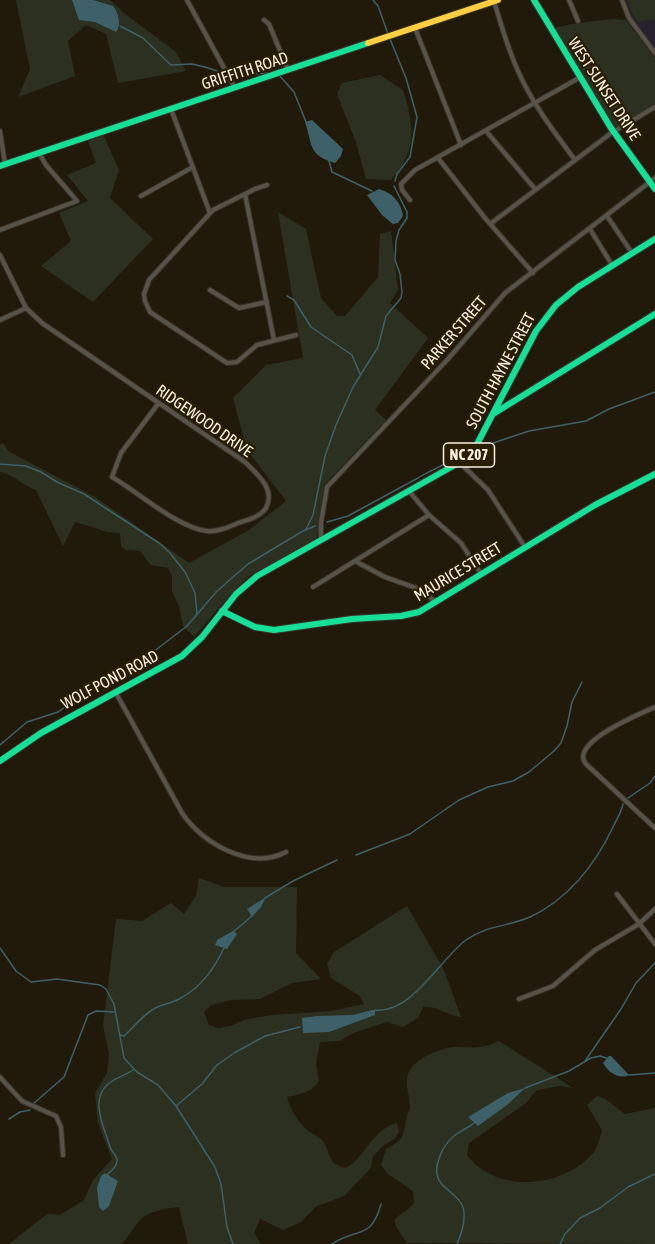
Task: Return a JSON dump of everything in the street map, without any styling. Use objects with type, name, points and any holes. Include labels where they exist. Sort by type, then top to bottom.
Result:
[{"type":"street","points":[[187,0],[235,88]]},
{"type":"street","name":"WEST SUNSET DRIVE","points":[[534,0],[579,78],[655,189]]},
{"type":"street","points":[[570,0],[578,21]]},
{"type":"street","points":[[622,0],[629,18],[655,53]]},
{"type":"street","points":[[496,1],[513,59],[536,104],[575,160]]},
{"type":"street","name":"GRIFFITH ROAD","points":[[3,166],[496,1]]},
{"type":"street","points":[[264,20],[269,24],[289,70]]},
{"type":"street","points":[[415,28],[462,145]]},
{"type":"street","points":[[410,200],[402,190],[401,184],[415,171],[579,78]]},
{"type":"street","points":[[490,224],[614,132],[655,107]]},
{"type":"street","points":[[171,109],[210,213]]},
{"type":"street","points":[[0,130],[3,166]]},
{"type":"street","points":[[486,132],[535,189]]},
{"type":"street","points":[[0,230],[77,201],[46,165],[39,153]]},
{"type":"street","points":[[438,158],[490,224],[533,273]]},
{"type":"street","points":[[141,196],[193,167]]},
{"type":"street","name":"PARKER STREET","points":[[321,540],[327,487],[448,359],[505,293],[655,178]]},
{"type":"street","points":[[267,185],[220,205],[210,213],[146,284],[144,294],[147,306],[153,314],[227,363],[234,363],[257,345],[296,335]]},
{"type":"street","points":[[245,194],[274,340]]},
{"type":"street","points":[[607,216],[632,254]]},
{"type":"street","points":[[590,229],[612,265]]},
{"type":"street","name":"SOUTH HAYNE STREET","points":[[222,611],[248,582],[459,462],[475,448],[536,331],[548,314],[572,291],[655,239]]},
{"type":"street","name":"RIDGEWOOD DRIVE","points":[[0,255],[26,308],[42,323],[245,462],[266,486],[269,495],[268,502],[262,512],[223,529],[207,531],[174,517],[112,477],[115,465],[132,437],[158,404]]},
{"type":"street","points":[[210,290],[239,308],[267,302]]},
{"type":"street","points":[[0,320],[26,308]]},
{"type":"street","points":[[493,414],[655,314]]},
{"type":"street","points":[[459,462],[488,490],[525,547]]},
{"type":"street","name":"MAURICE STREET","points":[[222,611],[255,627],[274,630],[346,619],[401,616],[419,612],[595,505],[655,474]]},
{"type":"street","points":[[409,490],[429,515],[461,543],[481,574]]},
{"type":"street","points":[[313,587],[429,515]]},
{"type":"street","points":[[356,561],[385,577],[419,589],[436,602]]},
{"type":"street","name":"WOLF POND ROAD","points":[[0,761],[41,733],[182,656],[193,647],[222,611]]},
{"type":"street","points":[[116,692],[178,806],[193,828],[206,838],[241,855],[265,859],[286,852]]},
{"type":"street","points":[[655,707],[605,732],[585,748],[582,755],[586,764],[655,828]]},
{"type":"street","points":[[617,894],[655,944]]},
{"type":"street","points":[[519,999],[553,986],[595,950],[639,924],[655,909]]},
{"type":"street","points":[[0,1077],[28,1105],[56,1116],[62,1127],[63,1155]]},
{"type":"shaded area","points":[[624,0],[655,0],[655,51],[630,16]]},
{"type":"green space","points":[[16,0],[110,0],[176,52],[186,71],[118,83],[106,34],[86,25],[68,41],[75,76],[18,97],[30,69]]},
{"type":"green space","points":[[628,0],[655,0],[655,19],[639,22],[633,15]]},
{"type":"green space","points":[[613,19],[626,20],[655,58],[655,104],[616,128],[613,127],[554,28]]},
{"type":"green space","points":[[380,75],[403,90],[411,125],[409,151],[391,180],[366,179],[356,142],[337,94],[342,83]]},
{"type":"green space","points":[[103,134],[119,170],[110,198],[153,239],[93,302],[41,266],[71,241],[59,213],[88,201],[67,175],[96,163],[88,141]]},
{"type":"green space","points":[[278,212],[306,229],[321,298],[337,316],[345,316],[378,277],[380,234],[391,231],[398,290],[390,303],[428,338],[375,410],[386,420],[324,485],[317,539],[250,575],[194,637],[183,626],[179,606],[172,591],[172,576],[168,568],[151,565],[140,551],[126,550],[121,546],[120,533],[108,532],[75,522],[63,546],[36,490],[0,472],[0,445],[3,443],[8,451],[95,497],[189,563],[249,530],[286,501],[247,450],[233,398],[266,365],[303,358]]},
{"type":"green space","points":[[199,878],[224,887],[297,887],[296,953],[321,979],[292,983],[260,999],[231,1000],[211,1005],[204,1012],[209,1025],[218,1028],[272,1015],[332,1011],[364,1004],[360,996],[331,978],[327,964],[334,952],[407,906],[444,970],[461,1017],[423,1007],[418,1018],[403,1027],[387,1022],[353,1033],[339,1041],[320,1042],[316,1064],[319,1081],[309,1091],[287,1097],[290,1106],[307,1130],[323,1141],[332,1161],[346,1168],[388,1126],[397,1123],[399,1132],[373,1156],[371,1168],[344,1196],[317,1206],[301,1222],[283,1230],[260,1219],[254,1233],[261,1244],[188,1244],[179,1207],[147,1215],[139,1221],[121,1244],[9,1244],[47,1214],[60,1215],[84,1200],[93,1180],[112,1159],[98,1123],[95,1093],[107,1073],[109,1053],[103,1026],[116,919],[142,921],[171,903],[184,914],[196,896]]},
{"type":"green space","points":[[499,1041],[573,1088],[560,1086],[537,1090],[526,1103],[469,1143],[467,1155],[480,1168],[512,1181],[530,1182],[549,1179],[581,1164],[594,1152],[602,1130],[587,1105],[597,1096],[605,1099],[625,1114],[655,1108],[655,1244],[407,1243],[394,1220],[414,1203],[413,1191],[388,1174],[381,1165],[386,1149],[399,1141],[404,1132],[410,1108],[407,1080],[410,1069],[418,1061],[438,1051],[454,1047],[482,1047]]},
{"type":"water","points":[[72,0],[93,0],[113,6],[119,19],[116,32],[95,22],[79,20]]},
{"type":"water","points":[[312,120],[343,149],[335,163],[320,157],[313,149],[305,122]]},
{"type":"water","points":[[379,189],[392,195],[398,202],[403,216],[398,223],[393,224],[382,215],[367,195]]},
{"type":"water","points":[[266,897],[261,907],[252,917],[247,909]]},
{"type":"water","points":[[233,931],[237,934],[227,949],[215,945],[217,940]]},
{"type":"water","points":[[375,1010],[375,1015],[329,1032],[303,1033],[302,1018],[353,1015]]},
{"type":"water","points":[[609,1056],[629,1075],[618,1076],[608,1069],[603,1063]]},
{"type":"water","points":[[525,1088],[507,1105],[478,1126],[468,1117],[508,1093]]},
{"type":"water","points":[[105,1173],[118,1181],[109,1206],[103,1211],[99,1207],[97,1188],[101,1176]]},
{"type":"waterway","points":[[373,0],[378,6],[388,34]]},
{"type":"waterway","points":[[120,26],[143,38],[171,65],[192,64],[229,75],[272,73]]},
{"type":"waterway","points":[[390,39],[406,78],[417,117],[410,157],[397,174],[395,181]]},
{"type":"waterway","points":[[279,75],[294,92],[306,122]]},
{"type":"waterway","points":[[329,161],[332,172],[372,191]]},
{"type":"waterway","points":[[306,529],[313,515],[325,456],[336,425],[353,387],[378,347],[386,316],[401,298],[400,274],[395,260],[396,241],[399,230],[407,218],[407,212],[394,186]]},
{"type":"waterway","points":[[287,296],[294,300],[311,327],[352,355],[360,374]]},
{"type":"waterway","points":[[478,448],[529,431],[586,421],[609,409],[655,392]]},
{"type":"waterway","points":[[327,522],[348,516],[447,463],[459,451],[470,449]]},
{"type":"waterway","points":[[0,464],[26,466],[41,472],[84,494],[159,543],[185,572],[195,593],[197,614]]},
{"type":"waterway","points":[[0,745],[27,722],[58,712],[85,692],[144,659],[187,626],[217,591],[248,564],[315,526]]},
{"type":"waterway","points":[[356,855],[410,834],[459,800],[488,787],[513,781],[529,772],[561,743],[572,702],[582,682]]},
{"type":"waterway","points":[[628,798],[650,783],[655,776]]},
{"type":"waterway","points":[[375,1010],[388,1009],[413,995],[456,949],[474,935],[530,917],[556,901],[568,891],[597,856],[623,804]]},
{"type":"waterway","points":[[265,898],[293,881],[337,860]]},
{"type":"waterway","points":[[233,932],[252,916]]},
{"type":"waterway","points":[[120,1035],[124,1036],[155,1008],[179,999],[194,989],[212,970],[225,946]]},
{"type":"waterway","points":[[0,948],[16,971],[31,982],[57,979],[100,985],[106,989],[114,1004],[124,1058],[137,1072],[158,1085],[176,1106],[215,1167],[221,1184],[227,1227],[233,1244]]},
{"type":"waterway","points":[[585,1061],[636,983],[655,963]]},
{"type":"waterway","points":[[33,1104],[64,1077],[88,1015],[96,1011],[114,1012]]},
{"type":"waterway","points":[[176,1106],[202,1084],[217,1065],[234,1053],[265,1036],[300,1027]]},
{"type":"waterway","points":[[525,1088],[569,1071],[591,1058],[600,1056],[609,1059]]},
{"type":"waterway","points":[[107,1175],[115,1166],[117,1159],[102,1123],[100,1098],[108,1084],[133,1070]]},
{"type":"waterway","points":[[629,1075],[655,1073]]},
{"type":"waterway","points":[[9,1119],[20,1112],[30,1110]]},
{"type":"waterway","points":[[457,1244],[463,1226],[463,1207],[441,1183],[437,1164],[450,1140],[474,1123]]},
{"type":"waterway","points":[[560,1244],[565,1234],[580,1218],[600,1208],[628,1187],[655,1174]]},
{"type":"waterway","points":[[332,1244],[368,1228],[377,1216],[381,1204]]},
{"type":"traffic: fast","points":[[534,0],[611,128],[655,189]]},
{"type":"traffic: fast","points":[[0,166],[368,43]]},
{"type":"traffic: fast","points":[[0,761],[41,733],[182,656],[202,637],[236,594],[257,576],[462,461],[475,448],[536,331],[556,305],[578,287],[655,239]]},
{"type":"traffic: fast","points":[[493,414],[655,314]]},
{"type":"traffic: fast","points":[[222,611],[255,627],[274,630],[419,612],[595,505],[655,474]]},
{"type":"traffic: slow","points":[[368,43],[498,0]]}]
